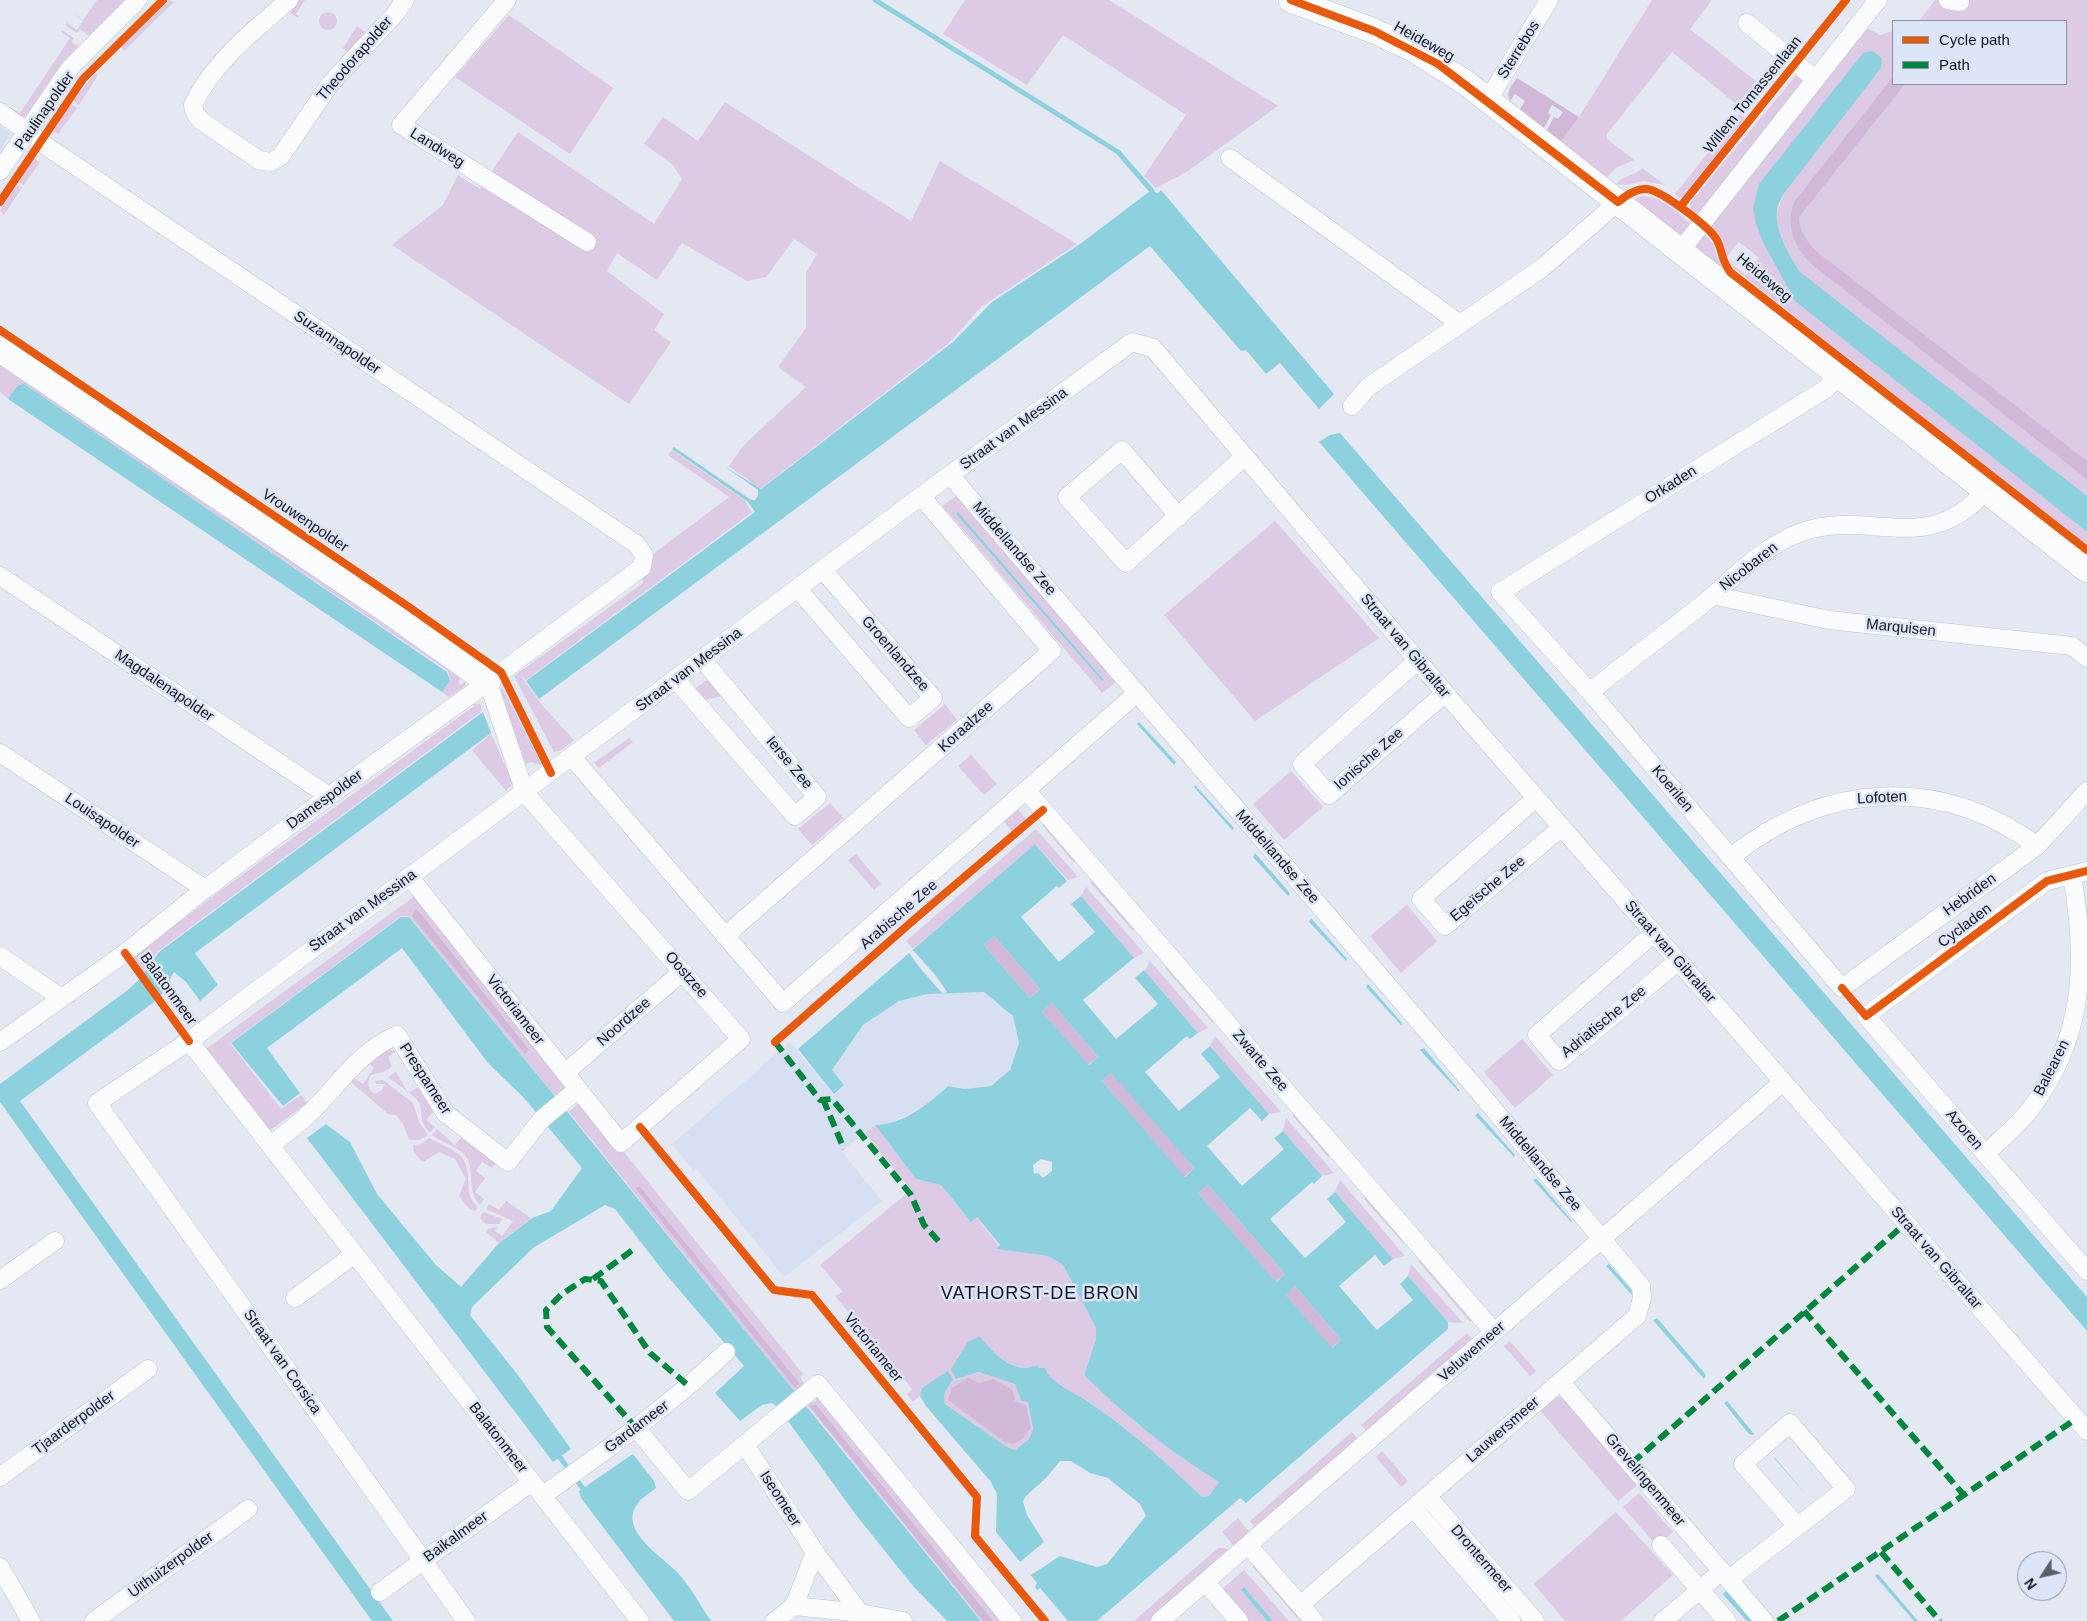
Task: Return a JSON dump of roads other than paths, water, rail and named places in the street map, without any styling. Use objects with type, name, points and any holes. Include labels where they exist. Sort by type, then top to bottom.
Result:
[{"type":"street","name":"Paulinapolder","points":[[0,171],[73,65],[138,0]]},
{"type":"street","name":"Theodorapolder","points":[[289,0],[243,40],[218,69],[193,106],[194,113],[200,120],[259,160],[267,162],[281,156],[330,84],[395,14],[405,0]]},
{"type":"street","name":"Landweg","points":[[507,0],[400,125],[588,242]]},
{"type":"street","name":"Heideweg","points":[[1291,0],[1374,31],[1413,48],[1438,64],[1488,100],[1681,250],[2087,570]]},
{"type":"street","name":"Sterrebos","points":[[1488,100],[1549,0]]},
{"type":"street","points":[[1681,250],[1878,0]]},
{"type":"street","name":"Willem Tomassenlaan","points":[[1747,24],[1815,79]]},
{"type":"street","name":"Suzannapolder","points":[[0,112],[52,150],[636,544],[644,555]]},
{"type":"street","points":[[1230,158],[1459,323]]},
{"type":"street","points":[[1352,406],[1368,387],[1542,268],[1618,202]]},
{"type":"street","name":"Straat van Messina","points":[[98,1103],[189,1041],[409,876],[525,793],[921,496],[1132,342],[1153,348],[1250,464]]},
{"type":"street","name":"Vrouwenpolder","points":[[0,350],[401,620],[488,682]]},
{"type":"street","name":"Orkaden","points":[[1500,592],[1827,388],[1837,374]]},
{"type":"street","points":[[1179,517],[1122,450],[1067,497],[1126,564],[1179,517],[1250,464]]},
{"type":"street","name":"Straat van Gibraltar","points":[[1250,464],[1445,693],[1783,1082],[2083,1420]]},
{"type":"street","name":"Middellandse Zee","points":[[950,475],[1603,1239]]},
{"type":"street","name":"Nicobaren","points":[[1590,692],[1714,594],[1756,557],[1802,532],[1835,525],[1924,528],[1936,525],[1962,511],[1974,503],[1986,489]]},
{"type":"street","name":"Koraalzee","points":[[725,936],[1052,651],[921,496]]},
{"type":"street","name":"Damespolder","points":[[0,1042],[126,953],[205,889],[329,796],[488,682],[642,567],[644,555]]},
{"type":"street","name":"Groenlandzee","points":[[798,588],[909,718],[933,698],[823,570]]},
{"type":"street","name":"Magdalenapolder","points":[[0,576],[329,796]]},
{"type":"street","name":"Koerilen","points":[[1500,592],[1590,692],[1842,988]]},
{"type":"street","name":"Marquisen","points":[[1714,594],[1829,620],[2072,646],[2087,658]]},
{"type":"street","name":"Ierse Zee","points":[[676,680],[795,816],[818,797],[703,660]]},
{"type":"street","name":"Ionische Zee","points":[[1418,660],[1302,764],[1329,795],[1445,693]]},
{"type":"street","points":[[488,682],[525,793]]},
{"type":"street","name":"Arabische Zee","points":[[572,757],[783,1003],[1137,693]]},
{"type":"street","name":"Louisapolder","points":[[0,753],[205,889]]},
{"type":"street","name":"Zwarte Zee","points":[[1026,790],[1494,1332]]},
{"type":"street","name":"Hebriden","points":[[1842,988],[2037,846],[2087,791]]},
{"type":"street","name":"Oostzee","points":[[525,793],[741,1039],[621,1143]]},
{"type":"street","name":"Lofoten","points":[[1730,857],[1780,823],[1804,813],[1853,799],[1884,796],[1939,800],[1971,810],[1998,821],[2037,846]]},
{"type":"street","name":"Egeïsche Zee","points":[[1536,798],[1421,899],[1445,926],[1562,827]]},
{"type":"street","name":"Cycladen","points":[[1866,1016],[2047,881],[2079,873]]},
{"type":"street","name":"Balearen","points":[[1985,1154],[2028,1111],[2050,1079],[2064,1049],[2078,1002],[2083,953],[2079,873]]},
{"type":"street","name":"Victoriameer","points":[[409,876],[565,1074],[573,1093],[621,1143]]},
{"type":"street","name":"Adriatische Zee","points":[[1654,933],[1537,1035],[1559,1061],[1678,961]]},
{"type":"street","points":[[0,956],[61,998]]},
{"type":"street","name":"Noordzee","points":[[565,1074],[683,971]]},
{"type":"street","name":"Azoren","points":[[1866,1016],[2087,1271]]},
{"type":"street","name":"Prespameer","points":[[271,1146],[310,1113],[362,1056],[377,1044],[397,1035],[445,1113],[508,1162],[541,1120],[573,1093]]},
{"type":"street","name":"Balatonmeer","points":[[189,1041],[640,1621]]},
{"type":"street","name":"Veluwemeer","points":[[1160,1621],[1783,1082]]},
{"type":"street","name":"Straat van Corsica","points":[[98,1103],[466,1621]]},
{"type":"street","name":"Lauwersmeer","points":[[1300,1605],[1637,1316],[1641,1308],[1641,1286],[1603,1239]]},
{"type":"street","points":[[0,1280],[55,1241]]},
{"type":"street","points":[[295,1298],[356,1254]]},
{"type":"street","name":"Gardameer","points":[[538,1489],[559,1484],[637,1429],[690,1387],[726,1352]]},
{"type":"street","name":"Tjaarderpolder","points":[[0,1477],[148,1370]]},
{"type":"street","name":"Grevelingenmeer","points":[[1560,1381],[1764,1621]]},
{"type":"street","points":[[637,1429],[688,1491],[814,1387],[1012,1621]]},
{"type":"street","points":[[1663,1621],[1699,1589],[1725,1575],[1797,1526],[1846,1489],[1790,1423],[1743,1464],[1797,1526]]},
{"type":"street","name":"Iseomeer","points":[[744,1446],[815,1552],[860,1614]]},
{"type":"street","name":"Baikalmeer","points":[[380,1592],[423,1561],[538,1489]]},
{"type":"street","name":"Drontermeer","points":[[1428,1497],[1534,1621]]},
{"type":"street","name":"Uithuizerpolder","points":[[94,1621],[248,1509]]},
{"type":"street","name":"Drontermeer","points":[[1414,1509],[1511,1621]]},
{"type":"street","points":[[1248,1545],[1314,1621]]},
{"type":"street","name":"Grevelingenmeer","points":[[1661,1545],[1727,1621]]},
{"type":"street","points":[[775,1621],[794,1606],[815,1552]]},
{"type":"street","points":[[0,1567],[32,1621]]},
{"type":"street","points":[[1205,1582],[1239,1621]]},
{"type":"street","points":[[794,1606],[903,1621]]},
{"type":"water","points":[[1872,51],[1882,58],[1881,68],[1785,192],[1777,210],[1780,235],[1800,272],[2087,496],[2087,532],[1795,301],[1763,242],[1756,224],[1753,208],[1759,184],[1863,53]]},
{"type":"water","points":[[1161,190],[1334,394],[1319,409],[1280,363],[1266,374],[1246,350],[1241,351],[1150,246],[539,699],[526,681],[755,512],[748,502],[672,449],[674,447],[751,500],[755,500],[758,496],[758,490],[724,466],[761,489],[953,342],[992,302],[1080,244],[1150,191],[1158,193]]},
{"type":"water","points":[[24,384],[447,672],[450,681],[442,692],[8,399],[17,386]]},
{"type":"water","points":[[1340,433],[2087,1297],[2087,1331],[1319,442],[1330,435]]},
{"type":"water","points":[[958,512],[1104,680],[1102,681],[956,514]]},
{"type":"water","points":[[483,712],[491,733],[195,953],[218,985],[200,1001],[186,982],[174,972],[162,994],[154,1002],[20,1101],[393,1621],[372,1621],[0,1102],[0,1084],[129,989],[140,979],[159,952]]},
{"type":"water","points":[[1139,722],[1176,762],[1174,765],[1137,724]]},
{"type":"water","points":[[1195,785],[1234,829],[1232,830],[1194,787]]},
{"type":"water","points":[[1035,844],[1067,881],[1059,888],[1057,886],[1021,917],[1059,962],[1095,932],[1071,904],[1081,896],[1134,958],[1083,1000],[1116,1039],[1158,1004],[1135,978],[1144,970],[1198,1033],[1190,1039],[1187,1036],[1145,1072],[1179,1111],[1220,1077],[1201,1054],[1210,1046],[1269,1114],[1262,1121],[1250,1108],[1207,1146],[1242,1186],[1284,1149],[1274,1138],[1283,1131],[1322,1176],[1314,1184],[1312,1182],[1270,1219],[1305,1258],[1346,1222],[1327,1199],[1335,1192],[1393,1259],[1384,1266],[1375,1255],[1339,1286],[1377,1330],[1413,1300],[1400,1284],[1408,1276],[1448,1322],[1448,1329],[1246,1503],[1240,1498],[1097,1621],[1068,1621],[1040,1588],[1037,1590],[1035,1587],[1037,1583],[1022,1565],[1031,1575],[1060,1556],[1097,1567],[1107,1564],[1146,1516],[1140,1504],[1108,1478],[1090,1473],[1071,1461],[1060,1461],[1047,1477],[1025,1497],[1023,1502],[1027,1515],[1044,1542],[1020,1562],[996,1532],[997,1494],[991,1482],[926,1406],[920,1396],[922,1388],[948,1371],[953,1380],[945,1394],[945,1404],[1007,1447],[1015,1450],[1029,1439],[1033,1429],[1028,1402],[1021,1401],[1015,1384],[979,1372],[956,1379],[951,1369],[968,1342],[980,1336],[998,1356],[1012,1365],[1028,1368],[1037,1365],[1039,1368],[1045,1368],[1047,1373],[1063,1387],[1102,1411],[1132,1434],[1161,1458],[1202,1497],[1209,1496],[1219,1482],[1148,1432],[1084,1375],[1096,1339],[1096,1328],[1063,1265],[1048,1256],[996,1249],[1000,1245],[977,1217],[971,1222],[941,1185],[916,1179],[875,1125],[885,1124],[905,1117],[924,1106],[948,1086],[964,1089],[991,1086],[1010,1070],[1019,1043],[1013,1016],[984,992],[928,994],[899,1001],[863,1025],[832,1070],[844,1085],[834,1094],[798,1049]],"holes":[[[994,936],[1040,989],[1030,998],[984,945]],[[1052,1003],[1098,1057],[1089,1065],[1042,1012]],[[1111,1073],[1194,1168],[1185,1177],[1102,1081]],[[1041,1159],[1052,1162],[1052,1171],[1043,1178],[1038,1173],[1034,1174],[1033,1165]],[[1208,1185],[1285,1274],[1276,1282],[1198,1193]],[[1295,1286],[1341,1340],[1332,1348],[1286,1295]]]},
{"type":"water","points":[[1255,853],[1289,892],[1288,896],[1253,857]]},
{"type":"water","points":[[401,917],[409,917],[795,1392],[776,1406],[772,1403],[762,1405],[740,1421],[715,1393],[744,1366],[664,1272],[615,1209],[605,1205],[533,1248],[472,1307],[470,1315],[518,1375],[571,1449],[553,1462],[307,1138],[326,1124],[350,1142],[377,1194],[436,1265],[461,1287],[498,1244],[532,1218],[551,1211],[582,1168],[524,1098],[488,1063],[402,948],[267,1048],[300,1093],[283,1106],[231,1043]]},
{"type":"water","points":[[1311,918],[1347,959],[1346,961],[1309,922]]},
{"type":"water","points":[[1368,984],[1402,1023],[1401,1025],[1366,987]]},
{"type":"water","points":[[1424,1048],[1460,1091],[1459,1092],[1420,1050]]},
{"type":"water","points":[[1478,1113],[1515,1155],[1514,1157],[1475,1115]]},
{"type":"water","points":[[1536,1178],[1572,1221],[1571,1222],[1533,1180]]},
{"type":"water","points":[[1609,1264],[1635,1294],[1632,1295],[1606,1266]]},
{"type":"water","points":[[1657,1318],[1706,1375],[1704,1379],[1653,1320]]},
{"type":"water","points":[[1727,1401],[1754,1435],[1749,1434],[1724,1403]]},
{"type":"water","points":[[806,1406],[981,1621],[947,1621],[913,1586],[856,1515],[788,1421]]},
{"type":"water","points":[[633,1454],[654,1481],[656,1488],[638,1503],[633,1513],[633,1523],[637,1533],[644,1542],[683,1578],[711,1621],[674,1621],[581,1498],[579,1491]]},
{"type":"water","points":[[1774,1458],[1776,1459],[1808,1497]]},
{"type":"water","points":[[1878,1574],[1918,1621],[1914,1621],[1876,1577],[1875,1575]]},
{"type":"water","points":[[1244,1587],[1273,1621],[1267,1621],[1241,1590]]},
{"type":"waterway","points":[[875,0],[1118,152],[1152,191]]},
{"type":"waterway","points":[[556,1452],[587,1494]]},
{"type":"waterway","points":[[1726,1594],[1750,1621]]},
{"type":"district","name":"VATHORST-DE BRON","points":[[1040,1294]]}]
